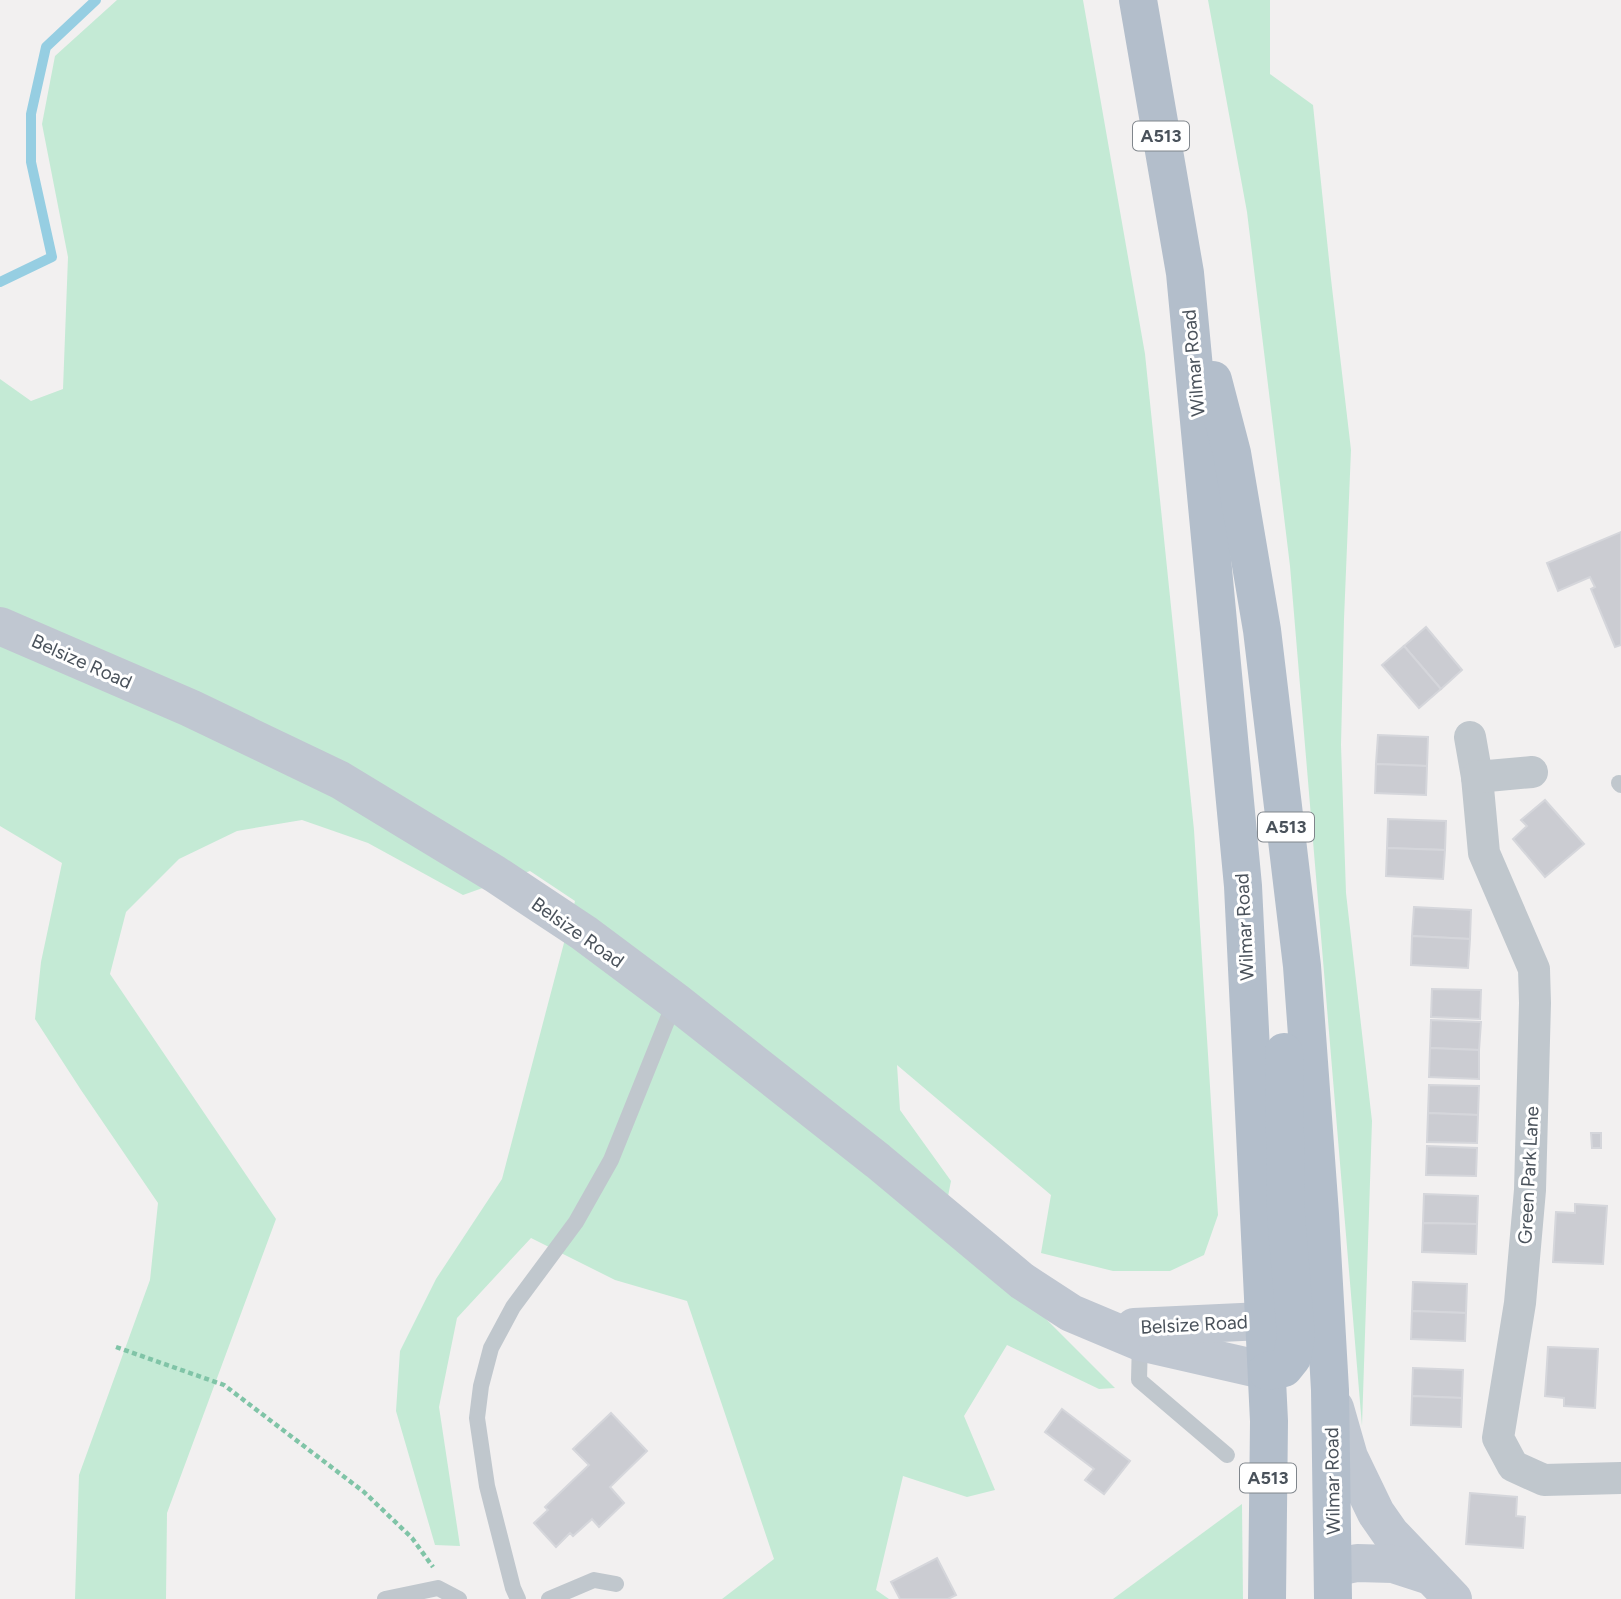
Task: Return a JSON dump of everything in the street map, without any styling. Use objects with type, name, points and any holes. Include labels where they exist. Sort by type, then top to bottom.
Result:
[{"type":"main road","name":"Wilmar Road","points":[[1138,0],[1185,273],[1242,886],[1279,1329]]},
{"type":"main road","name":"Wilmar Road","points":[[1185,273],[1232,453],[1262,630],[1302,965],[1330,1390],[1333,1583]]},
{"type":"main road","name":"A513","points":[[1274,1594],[1267,1371],[1284,1368],[1292,1358],[1279,1329],[1286,1215],[1281,787]]},
{"type":"main road","points":[[1311,1599],[1318,1584],[1333,1583]]},
{"type":"street","name":"Belsize Road","points":[[0,626],[190,708],[340,780],[506,882],[584,933],[675,1001],[878,1161],[1022,1281],[1071,1313],[1101,1326],[1140,1334],[1267,1371]]},
{"type":"street","name":"Green Park Lane","points":[[1470,737],[1477,777],[1484,853],[1534,969],[1530,1190],[1520,1303],[1499,1438],[1513,1466],[1544,1480],[1621,1478]]},
{"type":"street","points":[[1477,777],[1532,772]]},
{"type":"street","name":"Belsize Road","points":[[1140,1334],[1279,1329]]},
{"type":"street","points":[[1279,1329],[1313,1359],[1330,1390],[1349,1457],[1370,1502],[1390,1533],[1443,1588]]},
{"type":"street","points":[[1333,1583],[1357,1563],[1393,1564],[1443,1588]]},
{"type":"lane","points":[[518,1599],[487,1486],[477,1418],[481,1386],[492,1348],[513,1307],[576,1222],[611,1160],[675,1001]]},
{"type":"lane","points":[[1140,1334],[1139,1380],[1227,1455]]},
{"type":"lane","points":[[549,1599],[594,1580],[616,1584]]},
{"type":"lane","points":[[385,1599],[438,1588],[459,1599]]},
{"type":"path","points":[[116,1347],[224,1385],[364,1492],[412,1538],[436,1572],[438,1588]]},
{"type":"green space","points":[[117,0],[1083,0],[1145,354],[1194,830],[1218,1215],[1204,1255],[1170,1271],[1113,1271],[1041,1253],[1051,1195],[897,1065],[900,1110],[951,1181],[942,1227],[1041,1314],[1115,1388],[1099,1389],[1007,1345],[964,1416],[995,1490],[967,1497],[903,1476],[876,1590],[889,1599],[722,1599],[774,1559],[687,1301],[615,1280],[531,1238],[457,1318],[439,1407],[460,1546],[435,1545],[396,1411],[400,1351],[436,1279],[502,1179],[575,901],[530,871],[463,895],[368,843],[302,820],[237,831],[179,859],[126,912],[110,974],[276,1219],[167,1513],[166,1599],[75,1599],[79,1475],[150,1280],[158,1203],[35,1019],[41,962],[62,863],[0,826],[0,379],[31,401],[63,389],[68,257],[42,124],[55,56]]},
{"type":"green space","points":[[1208,0],[1270,0],[1270,74],[1313,105],[1351,450],[1341,745],[1346,893],[1372,1121],[1362,1426],[1290,566],[1247,212]]},
{"type":"green space","points":[[1242,1504],[1243,1599],[1113,1599]]},
{"type":"building","points":[[1621,532],[1621,645],[1615,647],[1591,589],[1595,587],[1590,577],[1558,591],[1547,563]]},
{"type":"building","points":[[1426,627],[1462,670],[1441,689],[1404,646]]},
{"type":"building","points":[[1404,646],[1441,689],[1419,708],[1382,665]]},
{"type":"building","points":[[1378,735],[1428,737],[1427,766],[1376,764]]},
{"type":"building","points":[[1376,764],[1427,766],[1426,795],[1375,793]]},
{"type":"building","points":[[1545,800],[1584,844],[1545,877],[1513,839],[1527,826],[1521,820]]},
{"type":"building","points":[[1388,819],[1446,821],[1445,850],[1387,848]]},
{"type":"building","points":[[1387,848],[1445,850],[1443,879],[1386,876]]},
{"type":"building","points":[[1414,907],[1471,910],[1470,939],[1412,936]]},
{"type":"building","points":[[1412,936],[1470,939],[1468,968],[1411,965]]},
{"type":"building","points":[[1432,989],[1481,990],[1480,1019],[1431,1017]]},
{"type":"building","points":[[1431,1020],[1481,1022],[1479,1050],[1430,1048]]},
{"type":"building","points":[[1430,1048],[1479,1050],[1479,1079],[1429,1077]]},
{"type":"building","points":[[1429,1085],[1479,1086],[1478,1115],[1428,1113]]},
{"type":"building","points":[[1428,1113],[1478,1115],[1477,1143],[1427,1142]]},
{"type":"building","points":[[1591,1133],[1601,1133],[1601,1148],[1592,1148]]},
{"type":"building","points":[[1427,1146],[1477,1148],[1476,1176],[1426,1175]]},
{"type":"building","points":[[1424,1194],[1478,1196],[1477,1224],[1423,1223]]},
{"type":"building","points":[[1575,1204],[1607,1206],[1603,1264],[1553,1262],[1556,1212],[1575,1213]]},
{"type":"building","points":[[1423,1223],[1477,1224],[1476,1254],[1422,1252]]},
{"type":"building","points":[[1413,1282],[1467,1284],[1466,1313],[1412,1311]]},
{"type":"building","points":[[1412,1311],[1466,1313],[1465,1341],[1411,1339]]},
{"type":"building","points":[[1548,1347],[1598,1349],[1595,1408],[1564,1406],[1564,1398],[1545,1396]]},
{"type":"building","points":[[1413,1368],[1463,1370],[1462,1398],[1412,1396]]},
{"type":"building","points":[[1412,1396],[1462,1398],[1461,1427],[1411,1425]]},
{"type":"building","points":[[1062,1409],[1130,1461],[1104,1494],[1085,1480],[1094,1469],[1045,1432]]},
{"type":"building","points":[[611,1413],[647,1451],[610,1487],[624,1503],[599,1527],[592,1519],[573,1536],[570,1533],[556,1547],[534,1523],[548,1510],[545,1507],[589,1465],[573,1449]]},
{"type":"building","points":[[1470,1493],[1517,1497],[1516,1516],[1525,1517],[1523,1548],[1466,1544]]},
{"type":"building","points":[[937,1558],[956,1595],[948,1599],[900,1599],[891,1582]]},
{"type":"waterway","points":[[0,282],[52,257],[31,162],[31,114],[46,47],[96,0]]}]
